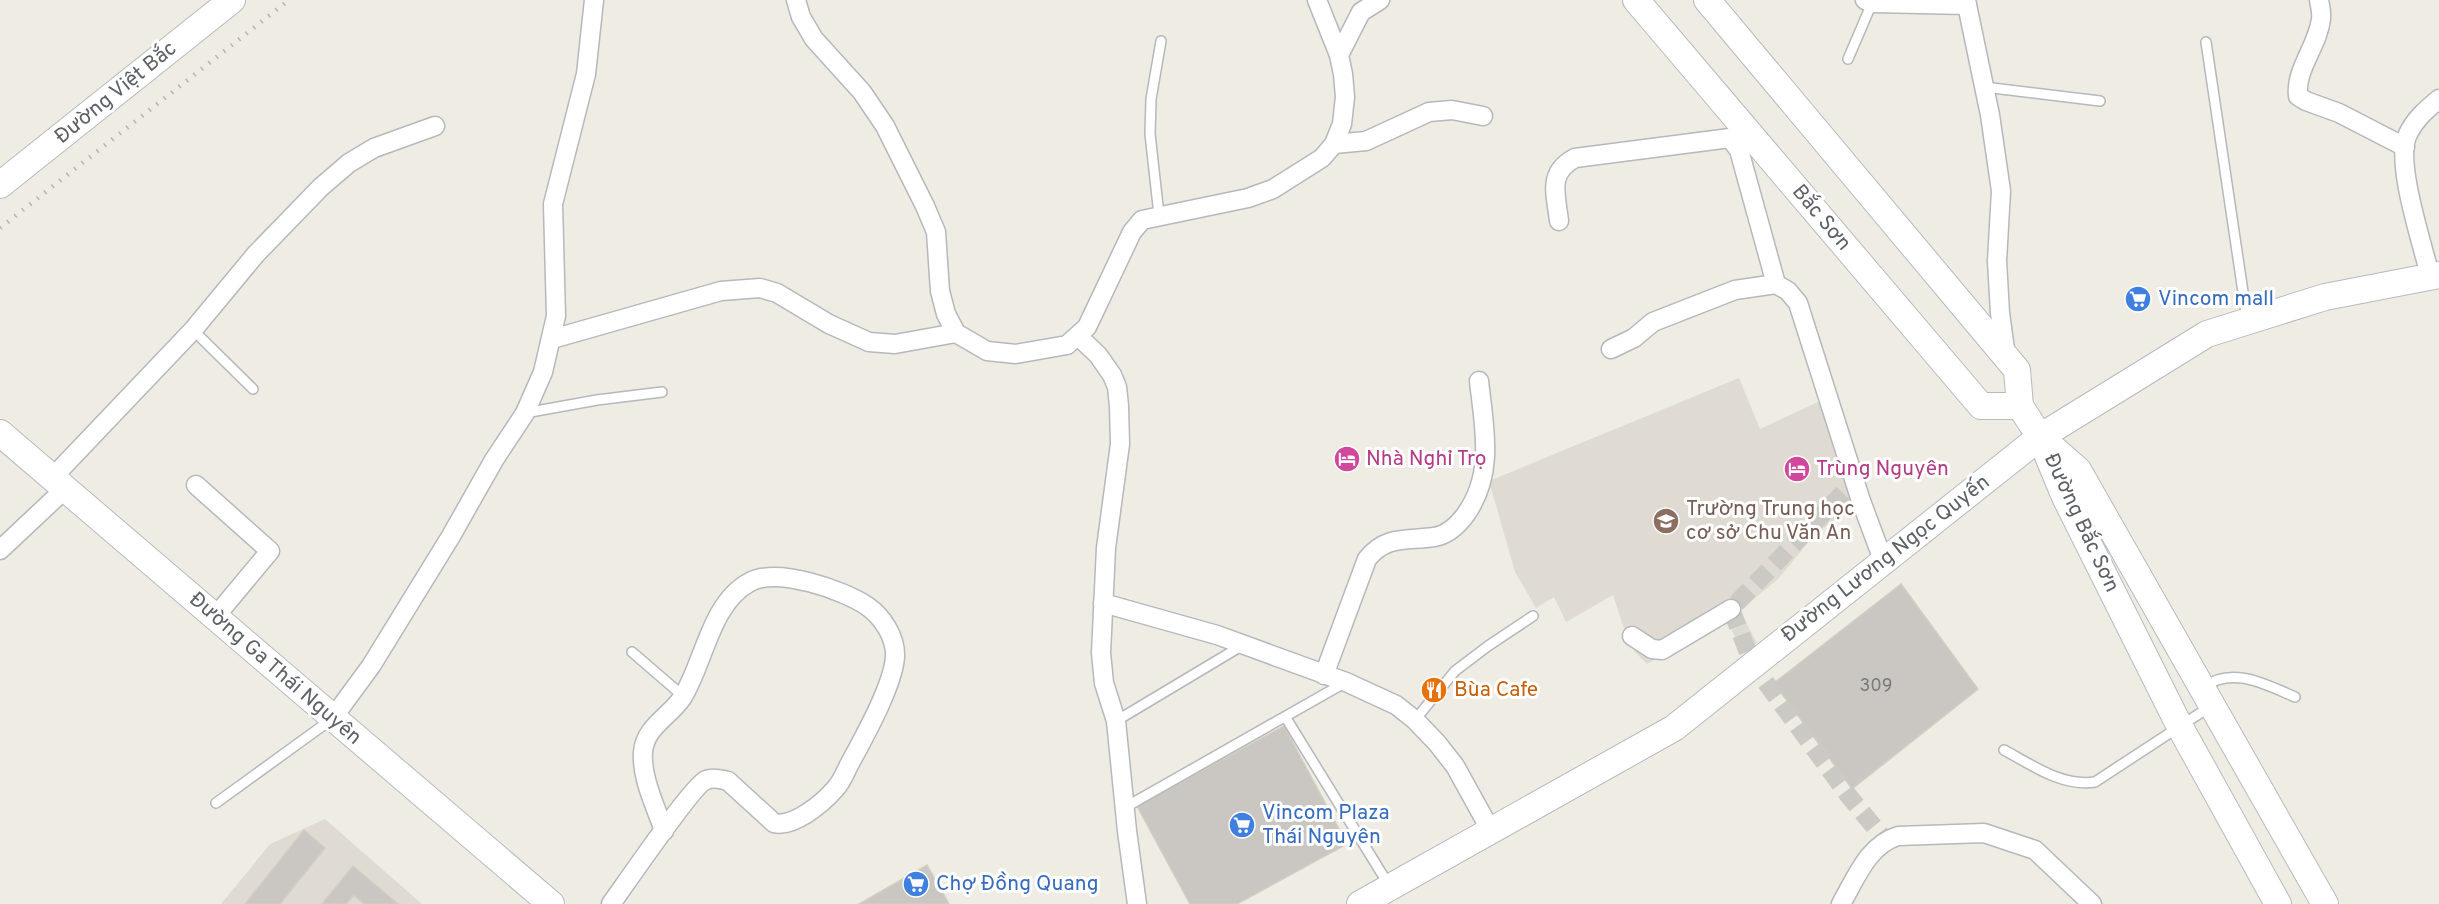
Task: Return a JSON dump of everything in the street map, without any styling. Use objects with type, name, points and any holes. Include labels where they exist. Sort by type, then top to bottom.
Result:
[{"type":"main road","name":"Đường Việt Bắc","points":[[0,185],[232,0]]},
{"type":"main road","points":[[1707,0],[2017,370],[2020,406],[2040,437]]},
{"type":"main road","name":"Bắc Sơn","points":[[1635,4],[1981,406],[2020,406]]},
{"type":"main road","name":"Đường Lương Ngọc Quyến","points":[[1360,904],[1674,728],[2040,437],[2207,334],[2325,297],[2435,275]]},
{"type":"main road","name":"Đường Ga Thái Nguyên","points":[[0,433],[551,904]]},
{"type":"main road","name":"Đường Bắc Sơn","points":[[2040,437],[2078,470],[2325,904]]},
{"type":"main road","name":"Đường Bắc Sơn","points":[[2040,437],[2065,497],[2180,727],[2278,904]]},
{"type":"street","points":[[332,719],[410,605],[494,460],[525,413],[543,372],[556,316],[553,204],[586,74],[594,0]]},
{"type":"street","points":[[796,0],[801,17],[814,39],[862,92],[885,126],[925,206],[936,232],[943,302],[946,314],[956,333],[987,351],[1016,354],[1067,345],[1079,337],[1098,308],[1132,232],[1142,220],[1248,198],[1274,189],[1322,158],[1334,144],[1342,124],[1345,97],[1339,56],[1317,0]]},
{"type":"street","points":[[1339,56],[1361,12],[1380,0]]},
{"type":"street","points":[[2319,0],[2322,17],[2297,83],[2298,96],[2339,113],[2405,147]]},
{"type":"street","points":[[1868,2],[1967,3],[2001,191],[1997,261],[2000,313],[2006,357]]},
{"type":"street","points":[[2435,275],[2409,191],[2404,163],[2406,136],[2419,117],[2439,99]]},
{"type":"street","points":[[1334,144],[1366,141],[1429,112],[1452,110],[1483,116]]},
{"type":"street","points":[[0,550],[275,233],[349,163],[374,148],[435,126]]},
{"type":"street","points":[[1559,221],[1555,178],[1565,163],[1575,158],[1730,138],[1739,150],[1776,284]]},
{"type":"street","points":[[1611,349],[1634,338],[1653,322],[1735,290],[1776,284],[1788,291],[1798,303],[1861,501],[1883,560]]},
{"type":"street","points":[[552,339],[721,291],[751,288],[777,293],[829,324],[869,342],[895,344],[956,333]]},
{"type":"street","points":[[1079,337],[1098,355],[1112,375],[1117,387],[1119,406],[1120,444],[1106,548],[1102,668],[1116,721],[1124,808],[1137,904]]},
{"type":"street","points":[[1324,675],[1367,559],[1376,548],[1388,541],[1437,537],[1451,531],[1476,501],[1484,476],[1486,453],[1479,381]]},
{"type":"street","points":[[196,485],[270,551],[215,617]]},
{"type":"street","points":[[610,904],[699,784],[707,779],[719,778],[729,781],[774,823],[781,825],[815,808],[837,788],[889,682],[895,656],[891,638],[882,620],[868,606],[829,588],[801,581],[763,578],[751,581],[739,589],[720,614],[683,696],[648,735],[643,752],[645,774],[664,831]]},
{"type":"street","points":[[1103,603],[1217,635],[1346,682],[1396,705],[1415,720],[1455,766],[1491,831]]},
{"type":"street","points":[[1632,636],[1652,649],[1662,650],[1731,609]]},
{"type":"street","points":[[1841,904],[1869,856],[1885,840],[1898,836],[1984,833],[2035,850],[2089,903]]},
{"type":"lane","points":[[1848,59],[1868,2]]},
{"type":"lane","points":[[1159,215],[1150,134],[1151,99],[1161,41]]},
{"type":"lane","points":[[2206,42],[2247,321]]},
{"type":"lane","points":[[1984,87],[2100,101]]},
{"type":"lane","points":[[193,330],[253,389]]},
{"type":"lane","points":[[525,413],[597,400],[662,392]]},
{"type":"lane","points":[[1415,720],[1455,671],[1533,616]]},
{"type":"lane","points":[[1116,721],[1243,645]]},
{"type":"lane","points":[[632,652],[683,696]]},
{"type":"lane","points":[[2004,750],[2060,779],[2080,784],[2095,782],[2180,727],[2206,697],[2214,680],[2228,676],[2253,679],[2295,697]]},
{"type":"lane","points":[[1124,808],[1346,682]]},
{"type":"lane","points":[[1286,718],[1390,887]]},
{"type":"lane","points":[[216,803],[332,719]]},
{"type":"shaded area","name":"Trường Trung học cơ sở Chu Văn An","points":[[1739,378],[1760,429],[1820,401],[1853,504],[1811,539],[1779,578],[1740,611],[1757,643],[1744,653],[1726,620],[1647,664],[1635,652],[1626,635],[1613,595],[1566,622],[1554,597],[1536,608],[1515,572],[1489,481]]},
{"type":"shaded area","points":[[325,819],[422,904],[221,904],[270,844]]},
{"type":"building","points":[[1901,584],[1978,689],[1852,789],[1774,683]]},
{"type":"building","name":"Vincom Plaza Thái Nguyên","points":[[1284,726],[1347,844],[1237,904],[1190,904],[1137,806]]},
{"type":"building","points":[[304,830],[325,848],[280,904],[245,904]]},
{"type":"building","name":"Chợ Đồng Quang","points":[[927,865],[949,904],[859,904]]},
{"type":"building","points":[[353,866],[398,904],[364,904],[354,895],[346,904],[322,904]]},
{"type":"tunnel","points":[[1843,493],[1731,609],[1753,665],[1848,795],[1885,840]]},
{"type":"railway","points":[[0,228],[289,0]]},
{"type":"place","name":"Vincom mall","points":[[2138,299]]},
{"type":"place","name":"Nhà Nghỉ Trọ","points":[[1347,459]]},
{"type":"place","name":"Trùng Nguyên","points":[[1797,469]]},
{"type":"place","name":"Trường Trung học cơ sở Chu Văn An","points":[[1666,521]]},
{"type":"place","name":"Bùa Cafe","points":[[1434,690]]},
{"type":"place","name":"Vincom Plaza Thái Nguyên","points":[[1242,825]]},
{"type":"place","name":"Chợ Đồng Quang","points":[[916,884]]}]
